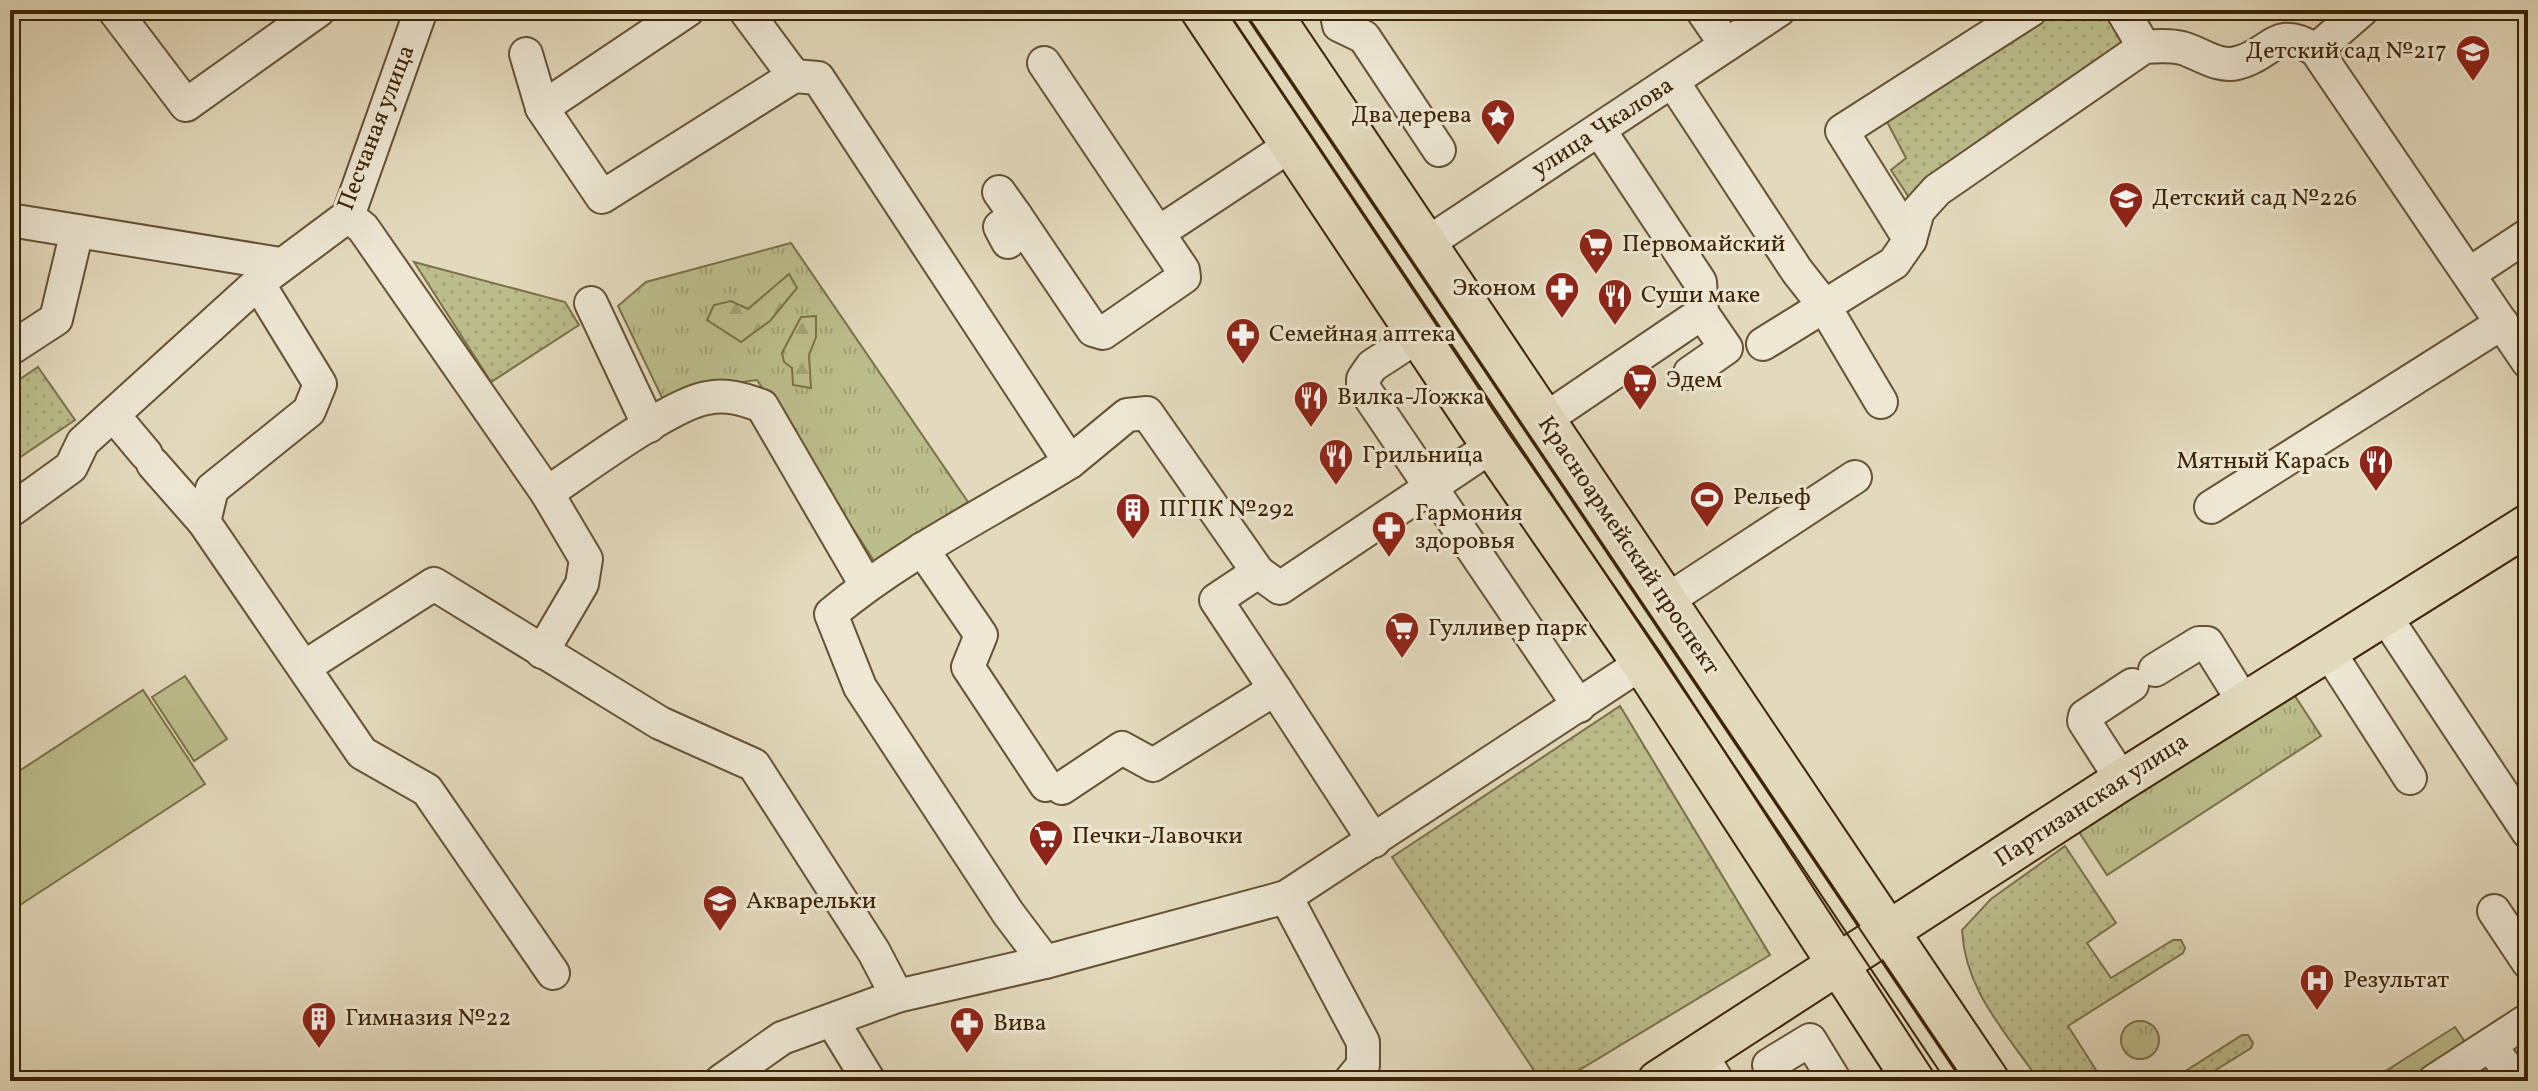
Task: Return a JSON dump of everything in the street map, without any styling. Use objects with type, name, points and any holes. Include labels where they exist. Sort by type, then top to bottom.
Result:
[{"type":"main road","points":[[1201,10],[1492,446],[1642,663],[1914,1081]]},
{"type":"main road","name":"Красноармейский проспект","points":[[1269,10],[1989,1081]]},
{"type":"main road","points":[[1282,132],[1321,87]]},
{"type":"main road","name":"Партизанская улица","points":[[1658,1081],[1709,1068],[1837,965],[2122,780],[2528,525]]},
{"type":"street","points":[[114,10],[186,105],[319,10]]},
{"type":"street","name":"Песчаная улица","points":[[10,511],[71,467],[83,442],[115,417],[130,396],[269,273],[348,216],[421,10]]},
{"type":"street","points":[[542,108],[688,10]]},
{"type":"street","points":[[745,10],[794,76]]},
{"type":"street","points":[[1702,10],[1726,45]]},
{"type":"street","name":"улица Чкалова","points":[[1426,244],[1779,10]]},
{"type":"street","points":[[1910,240],[1842,131],[2031,10]]},
{"type":"street","points":[[2316,50],[2362,10]]},
{"type":"street","points":[[1298,53],[1338,18],[1364,37],[1439,150]]},
{"type":"street","points":[[1763,344],[1823,304],[1894,263],[1910,240],[1918,211],[1937,190],[2138,23],[2182,48],[2219,62],[2237,63],[2283,38],[2297,38],[2316,50],[2528,362]]},
{"type":"street","points":[[526,54],[542,108],[602,197],[794,76],[818,78],[1070,462]]},
{"type":"street","points":[[1008,216],[1098,333],[1108,330],[1184,277],[1183,270],[1044,63]]},
{"type":"street","points":[[1673,82],[1797,271],[1823,304],[1881,402]]},
{"type":"street","points":[[1600,131],[1700,282],[1702,313],[1726,348],[1690,373]]},
{"type":"street","points":[[1158,233],[1282,132]]},
{"type":"street","points":[[348,216],[363,228],[547,493],[586,559],[582,584],[542,652]]},
{"type":"street","points":[[10,220],[77,231],[269,273],[320,384],[309,411],[212,489],[204,522]]},
{"type":"street","points":[[10,349],[56,319],[77,231]]},
{"type":"street","points":[[2469,274],[2528,235]]},
{"type":"street","points":[[591,303],[649,426]]},
{"type":"street","points":[[1544,420],[1702,313]]},
{"type":"street","points":[[2211,507],[2502,323]]},
{"type":"street","points":[[1418,336],[1372,366],[1363,379],[1363,387],[1579,706]]},
{"type":"street","points":[[547,493],[649,426],[704,398],[733,396],[762,406],[866,585]]},
{"type":"street","points":[[1045,962],[1008,913],[860,687],[831,614],[866,585],[922,549],[1070,462],[1127,415],[1147,413],[1258,572],[1280,588],[1492,446]]},
{"type":"street","points":[[115,417],[204,522],[306,666],[362,753],[427,790],[553,973]]},
{"type":"street","points":[[1666,601],[1855,477]]},
{"type":"street","points":[[922,549],[981,635],[968,667],[1054,786],[1122,748],[1153,765],[1275,689]]},
{"type":"street","points":[[1258,572],[1216,600],[1374,841]]},
{"type":"street","points":[[306,666],[434,584],[660,723],[754,765],[874,952],[897,996]]},
{"type":"street","points":[[2385,616],[2528,832]]},
{"type":"street","points":[[2122,780],[2084,721],[2085,716],[2199,643],[2207,643],[2245,704]]},
{"type":"street","points":[[2329,652],[2410,778]]},
{"type":"street","points":[[721,1081],[782,1038],[833,1022],[897,996],[1045,962],[1286,897],[1642,663]]},
{"type":"street","points":[[1286,897],[1363,1042],[1363,1065],[1350,1081]]},
{"type":"street","points":[[2494,911],[2528,962]]},
{"type":"street","points":[[2434,1081],[2528,1020]]},
{"type":"street","points":[[833,1022],[869,1081]]},
{"type":"street","points":[[1779,1081],[1769,1065],[1810,1040],[1835,1081]]},
{"type":"street","points":[[2490,1045],[2516,1081]]},
{"type":"green space","points":[[2055,10],[2108,10],[2122,30],[2120,51],[1910,199],[1891,170],[1906,158],[1885,118]]},
{"type":"green space","points":[[791,243],[968,502],[874,561],[757,380],[705,387],[666,406],[618,306],[646,282]]},
{"type":"green space","points":[[414,262],[565,302],[579,325],[491,382]]},
{"type":"green space","points":[[789,274],[797,288],[770,321],[741,342],[707,320],[714,305],[731,301],[748,309]]},
{"type":"green space","points":[[816,316],[816,337],[809,355],[811,388],[793,385],[792,368],[784,362],[782,353],[801,317]]},
{"type":"green space","points":[[38,367],[75,420],[10,464],[10,386]]},
{"type":"green space","points":[[185,676],[227,739],[194,761],[152,697]]},
{"type":"green space","points":[[143,690],[205,784],[17,907],[10,897],[10,777]]},
{"type":"green space","points":[[2293,693],[2321,736],[2107,875],[2079,832]]},
{"type":"green space","points":[[1620,706],[1770,955],[1561,1081],[1541,1081],[1392,857]]},
{"type":"green space","points":[[2065,846],[2116,923],[2087,943],[2111,978],[2173,940],[2181,940],[2185,948],[2183,953],[2068,1026],[2103,1081],[2039,1081],[1989,1010],[1965,952],[1962,930],[1991,899]]},
{"type":"green space","points":[[2140,1021],[2154,1026],[2159,1040],[2154,1054],[2140,1059],[2126,1054],[2121,1040],[2126,1026]]},
{"type":"green space","points":[[2455,1027],[2467,1045],[2411,1081],[2370,1081]]},
{"type":"green space","points":[[2242,1035],[2248,1035],[2253,1043],[2251,1048],[2198,1081],[2170,1081]]},
{"type":"tram line","points":[[1227,10],[1946,1081]]},
{"type":"tram line","points":[[1242,10],[1962,1081]]},
{"type":"place","name":"Детский сад №217","points":[[2473,83]]},
{"type":"place","name":"Два дерева","points":[[1498,147]]},
{"type":"place","name":"Детский сад №226","points":[[2126,230]]},
{"type":"place","name":"Первомайский","points":[[1596,276]]},
{"type":"place","name":"Эконом","points":[[1562,320]]},
{"type":"place","name":"Суши маке","points":[[1615,327]]},
{"type":"place","name":"Семейная аптека","points":[[1243,366]]},
{"type":"place","name":"Эдем","points":[[1640,412]]},
{"type":"place","name":"Вилка-Ложка","points":[[1311,429]]},
{"type":"place","name":"Грильница","points":[[1336,487]]},
{"type":"place","name":"Мятный Карась","points":[[2376,493]]},
{"type":"place","name":"Рельеф","points":[[1707,529]]},
{"type":"place","name":"ПГПК №292","points":[[1133,541]]},
{"type":"place","name":"Гармония здоровья","points":[[1389,559]]},
{"type":"place","name":"Гулливер парк","points":[[1402,660]]},
{"type":"place","name":"Печки-Лавочки","points":[[1046,868]]},
{"type":"place","name":"Акварельки","points":[[720,933]]},
{"type":"place","name":"Результат","points":[[2317,1012]]},
{"type":"place","name":"Гимназия №22","points":[[319,1050]]},
{"type":"place","name":"Вива","points":[[967,1055]]}]
